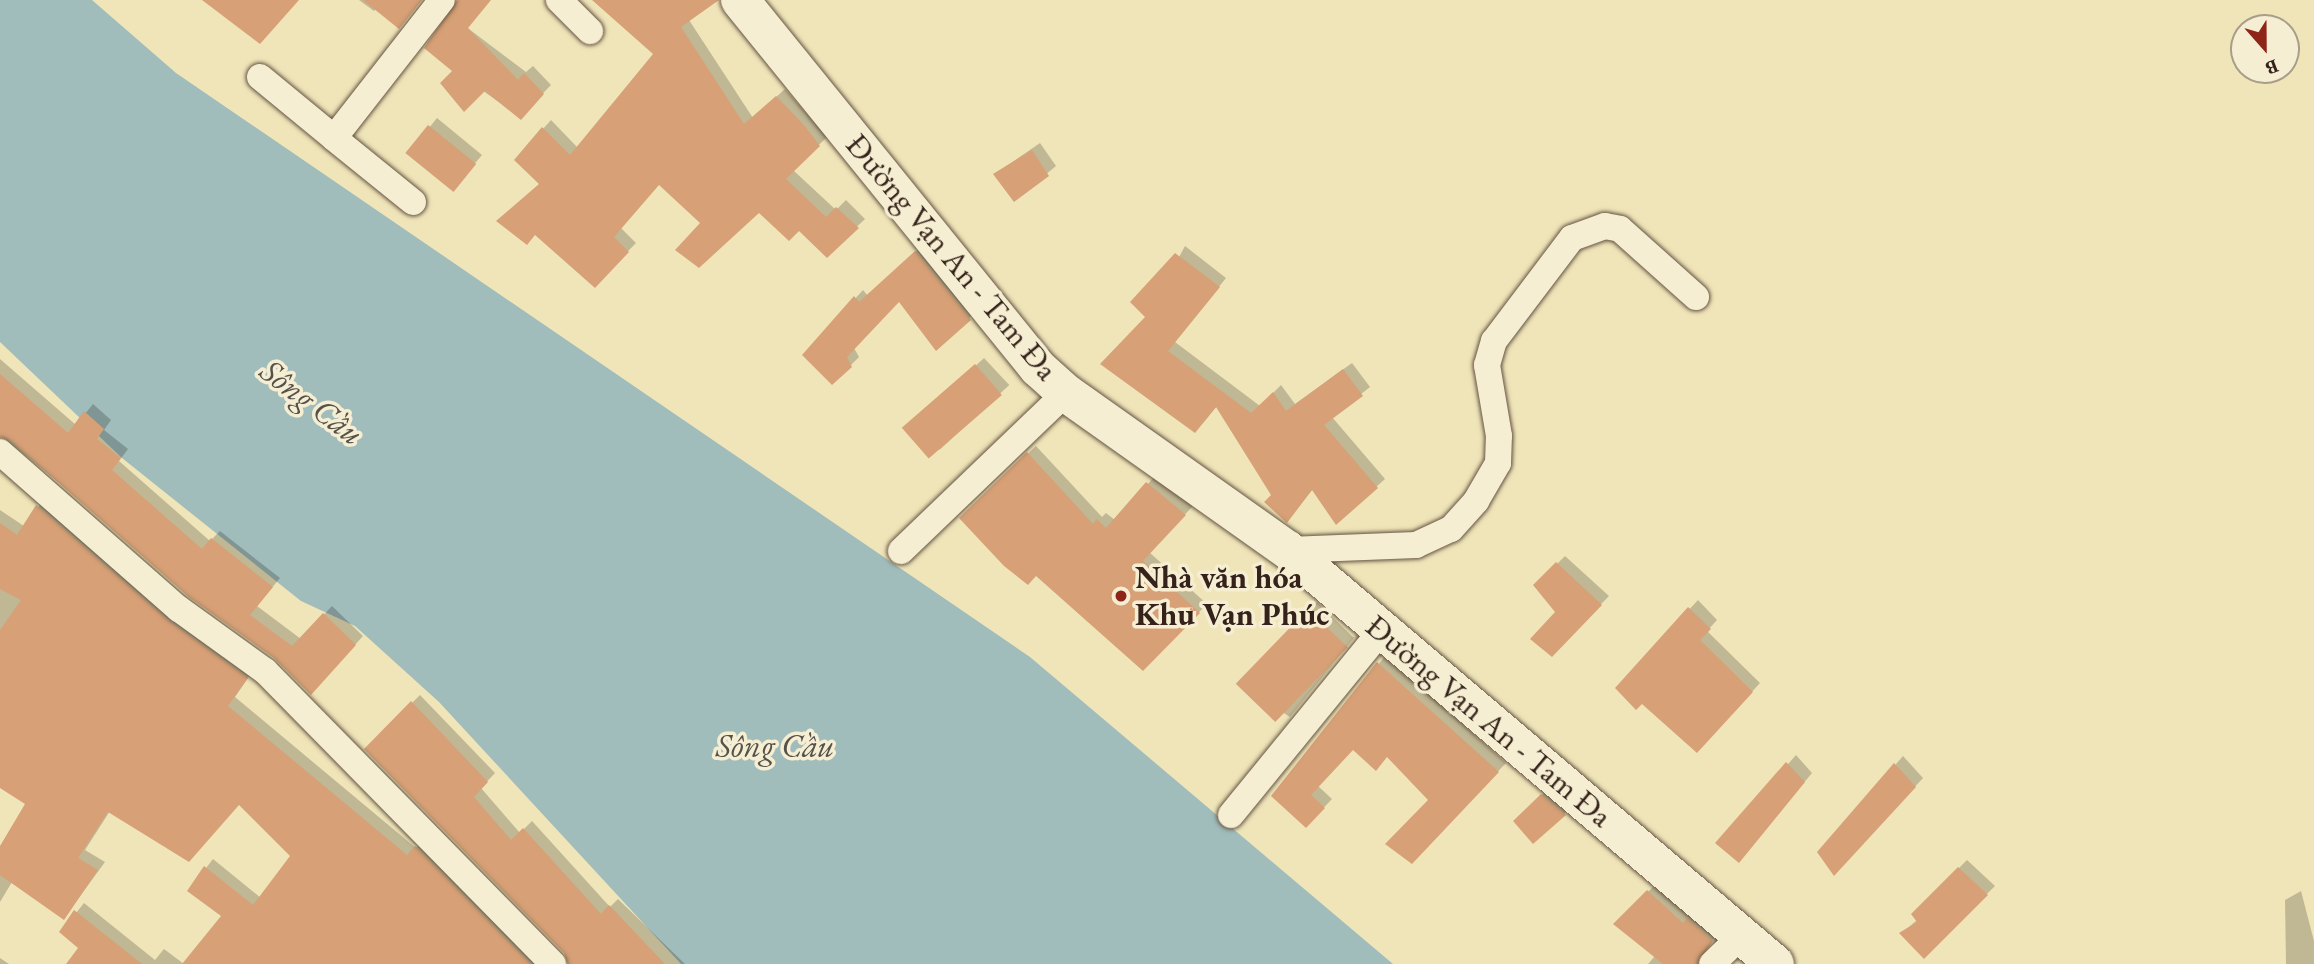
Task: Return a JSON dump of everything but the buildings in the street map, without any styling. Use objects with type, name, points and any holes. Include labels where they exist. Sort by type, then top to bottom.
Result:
[{"type":"main road","name":"Đường Vạn An - Tam Đa","points":[[740,0],[1038,368],[1066,393],[1288,550],[1775,964]]},
{"type":"street","points":[[334,138],[442,0]]},
{"type":"street","points":[[559,0],[590,31]]},
{"type":"street","points":[[260,77],[414,202]]},
{"type":"street","points":[[1288,550],[1416,545],[1451,529],[1476,501],[1498,463],[1499,436],[1488,365],[1494,341],[1572,238],[1605,226],[1620,229],[1696,297]]},
{"type":"street","points":[[901,551],[1066,393]]},
{"type":"street","points":[[3,463],[179,609],[265,671],[553,964]]},
{"type":"street","points":[[1231,815],[1382,630]]},
{"type":"street","points":[[1713,964],[1741,936]]},
{"type":"water","name":"Sông Cầu","points":[[0,0],[92,0],[176,73],[1030,657],[1393,964],[681,964],[439,702],[355,626],[301,601],[122,458],[0,342]]},
{"type":"place","name":"Nhà văn hóa Khu Vạn Phúc","points":[[1121,596]]}]
